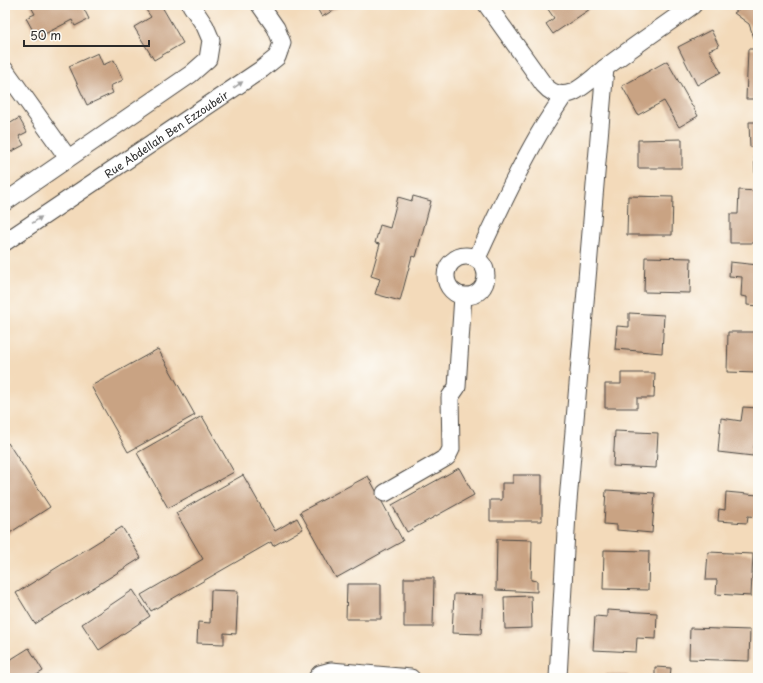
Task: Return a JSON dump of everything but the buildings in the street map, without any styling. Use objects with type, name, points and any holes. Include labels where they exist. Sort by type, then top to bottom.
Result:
[{"type":"street","points":[[5,202],[191,74],[208,59],[211,40],[205,26],[191,5]]},
{"type":"street","name":"Rue Abdellah Ben Ezzoubeir","points":[[5,242],[262,69],[277,57],[282,43],[276,28],[260,5]]},
{"type":"street","points":[[487,5],[548,89],[564,95],[572,93],[578,89],[693,5]]},
{"type":"street","points":[[558,678],[568,514],[605,68]]},
{"type":"street","points":[[5,70],[68,158]]},
{"type":"street","points":[[477,258],[496,215],[517,174],[564,95]]},
{"type":"street","points":[[463,255],[477,258],[482,262],[486,269],[487,276],[486,283],[476,294],[462,296],[456,294],[450,289],[446,276],[447,268],[450,262],[463,255]]},
{"type":"street","points":[[385,493],[447,457],[451,449],[450,397],[457,387],[462,296]]},
{"type":"street","points":[[317,678],[320,674],[331,671],[411,678]]}]
